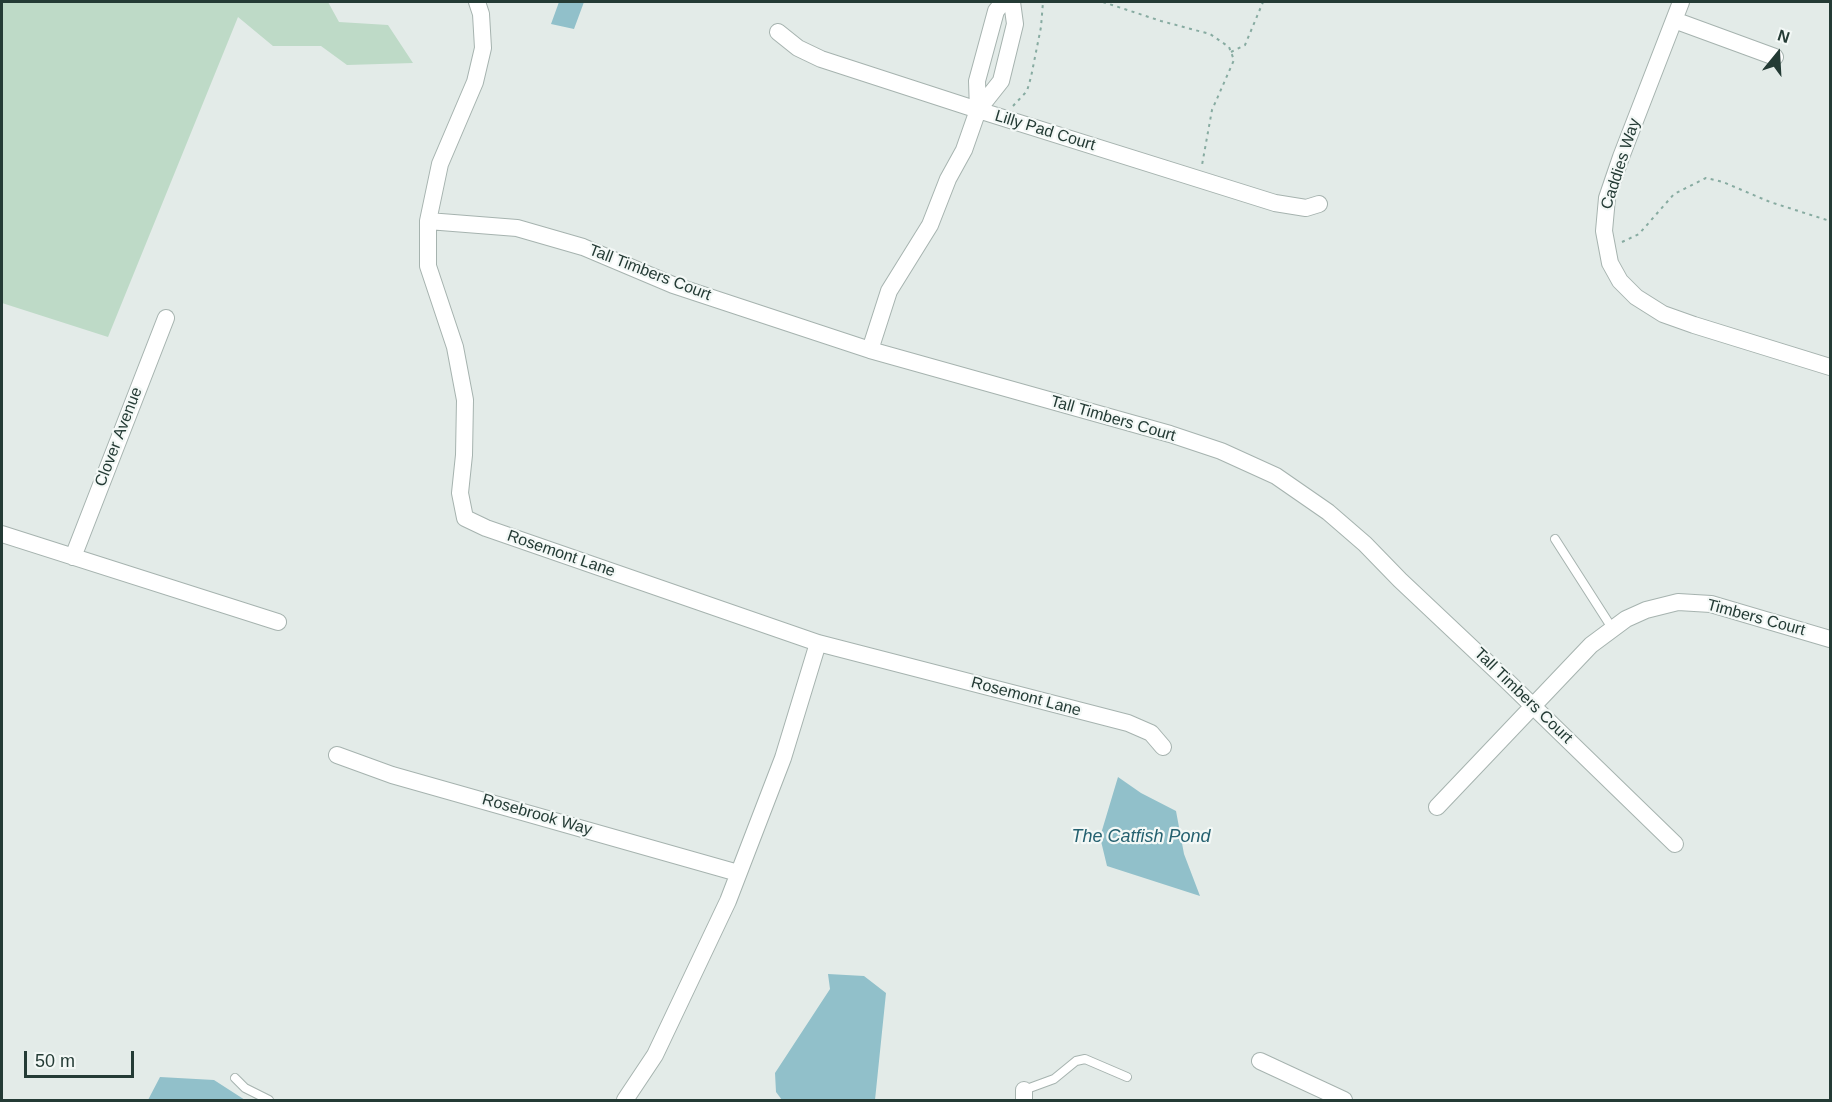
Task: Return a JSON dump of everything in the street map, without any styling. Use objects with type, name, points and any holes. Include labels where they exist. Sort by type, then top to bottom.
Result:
[{"type":"street","name":"Rosemont Lane","points":[[477,2],[481,14],[483,48],[475,82],[440,164],[428,221],[428,266],[455,347],[465,400],[464,455],[460,493],[465,518],[486,528],[818,643],[1128,723],[1151,733],[1163,747]]},
{"type":"street","points":[[978,110],[977,81],[996,11],[1003,2]]},
{"type":"street","points":[[870,350],[889,291],[930,225],[948,179],[964,150],[978,110],[1001,81],[1016,24],[1012,2]]},
{"type":"street","name":"Caddies Way","points":[[1681,2],[1607,198],[1604,231],[1610,262],[1620,282],[1636,297],[1663,314],[1694,326],[1830,367]]},
{"type":"street","points":[[1674,20],[1775,57]]},
{"type":"street","name":"Lilly Pad Court","points":[[778,32],[798,48],[821,59],[978,110],[1275,204],[1306,208],[1319,204]]},
{"type":"street","name":"Tall Timbers Court","points":[[428,221],[517,228],[583,247],[673,285],[870,350],[1221,451],[1276,476],[1328,512],[1365,544],[1675,844]]},
{"type":"street","name":"Clover Avenue","points":[[73,557],[166,318]]},
{"type":"street","points":[[2,534],[278,621]]},
{"type":"street","name":"Timbers Court","points":[[1437,807],[1591,645],[1612,628],[1646,609],[1689,602],[1711,604],[1830,639]]},
{"type":"street","points":[[625,1101],[656,1055],[702,959],[783,758],[818,643]]},
{"type":"street","name":"Rosebrook Way","points":[[337,755],[392,775],[738,873]]},
{"type":"street","points":[[1260,1061],[1319,1095],[1344,1101]]},
{"type":"lane","points":[[1555,539],[1612,628]]},
{"type":"lane","points":[[1024,1095],[1054,1079],[1076,1061],[1085,1059],[1127,1077]]},
{"type":"lane","points":[[235,1078],[245,1088],[269,1101]]},
{"type":"path","points":[[1011,108],[1027,91],[1041,27],[1043,2]]},
{"type":"path","points":[[1103,2],[1210,34],[1230,46],[1234,60],[1212,110],[1204,145],[1200,180]]},
{"type":"path","points":[[1231,52],[1245,45],[1263,2]]},
{"type":"path","points":[[1610,262],[1620,243],[1639,234],[1674,194],[1706,178],[1724,182],[1770,202],[1830,221]]},
{"type":"green space","points":[[2,2],[328,2],[339,22],[388,25],[413,63],[347,65],[321,46],[273,46],[238,17],[108,337],[2,303]]},
{"type":"water","points":[[559,2],[584,2],[574,29],[551,24]]},
{"type":"water","name":"The Catfish Pond","points":[[1118,777],[1141,793],[1176,811],[1184,854],[1200,896],[1107,866],[1100,837]]},
{"type":"water","points":[[828,974],[864,976],[886,993],[875,1100],[782,1100],[776,1092],[775,1073],[830,989]]},
{"type":"water","points":[[160,1077],[214,1080],[245,1100],[148,1100]]}]
